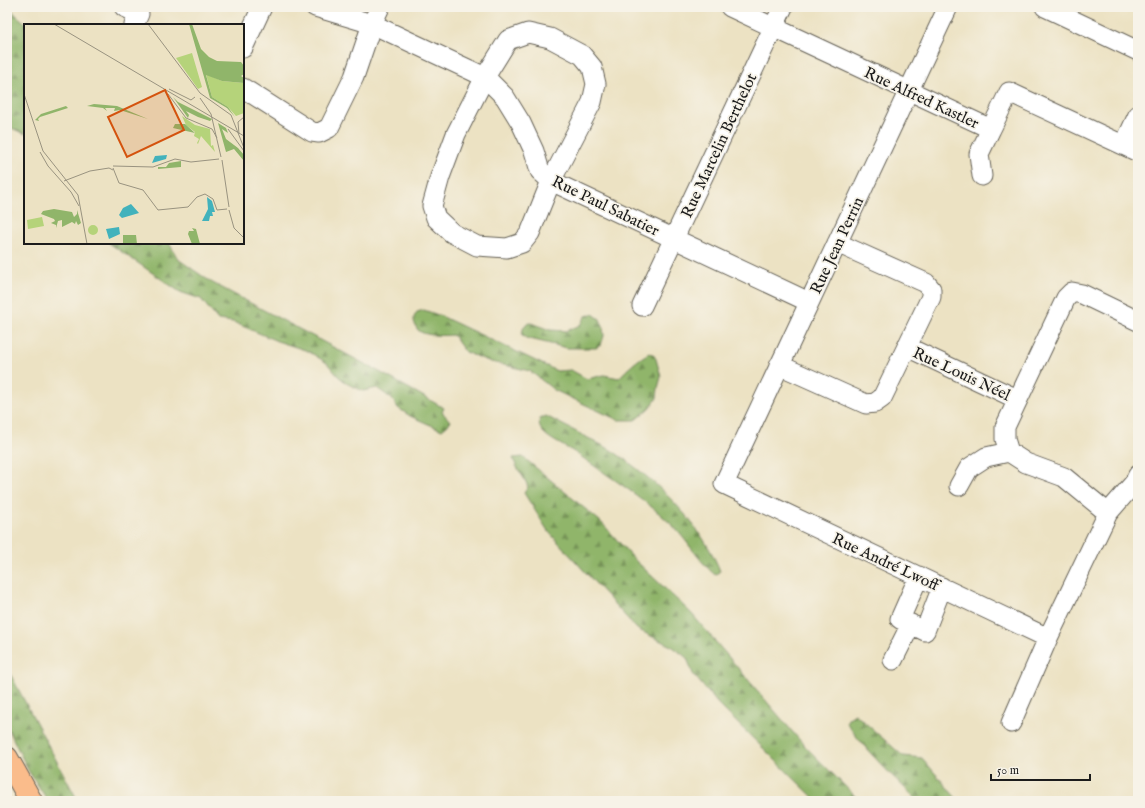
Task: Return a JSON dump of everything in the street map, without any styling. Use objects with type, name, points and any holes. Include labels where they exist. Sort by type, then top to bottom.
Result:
[{"type":"highway","points":[[7,758],[31,801]]},
{"type":"street","points":[[125,7],[139,14],[134,24]]},
{"type":"street","points":[[244,46],[262,7]]},
{"type":"street","name":"Rue Paul Sabatier","points":[[315,7],[372,24],[485,77],[505,97],[521,123],[534,151],[540,171],[551,181],[809,302]]},
{"type":"street","points":[[244,89],[312,132],[319,133],[329,128],[354,77],[372,24],[380,7]]},
{"type":"street","name":"Rue Alfred Kastler","points":[[730,7],[991,129],[1009,92],[1131,149]]},
{"type":"street","name":"Rue Marcelin Berthelot","points":[[642,306],[783,7]]},
{"type":"street","name":"Rue Jean Perrin","points":[[724,484],[948,7]]},
{"type":"street","points":[[1045,7],[1138,51]]},
{"type":"street","points":[[528,33],[550,38],[582,55],[592,67],[596,84],[592,102],[551,181],[530,233],[522,243],[507,248],[476,246],[452,233],[436,218],[432,206],[440,177],[456,134],[485,77],[508,40],[528,33]]},
{"type":"street","points":[[1131,149],[1138,115]]},
{"type":"street","points":[[982,176],[979,154],[991,129]]},
{"type":"street","points":[[779,365],[866,404],[875,404],[882,398],[931,297],[931,289],[926,284],[837,243]]},
{"type":"street","points":[[1108,513],[1064,477],[1026,463],[1009,452],[1005,439],[1005,426],[1066,298],[1072,292],[1082,294],[1138,321]]},
{"type":"street","name":"Rue Louis Néel","points":[[907,347],[1017,399]]},
{"type":"street","points":[[959,486],[968,468],[986,457],[1009,452]]},
{"type":"street","points":[[1011,722],[1048,638],[1108,513],[1134,483],[1138,475]]},
{"type":"street","name":"Rue André Lwoff","points":[[724,484],[1048,638]]},
{"type":"street","points":[[920,576],[900,618],[925,631],[942,587]]},
{"type":"street","points":[[893,660],[911,624]]},
{"type":"green space","points":[[7,7],[9,7],[27,24],[24,24],[24,134],[7,126]]},
{"type":"green space","points":[[110,244],[170,244],[178,259],[211,282],[444,408],[442,412],[450,421],[442,430],[410,416],[398,408],[392,399],[377,388],[363,391],[348,384],[338,376],[327,363],[308,351],[277,341],[233,322],[218,320],[201,299],[180,292]]},
{"type":"green space","points":[[424,310],[441,316],[557,371],[571,370],[587,379],[604,375],[619,378],[641,358],[649,353],[653,354],[661,377],[657,398],[649,409],[635,420],[618,420],[554,390],[530,371],[491,362],[465,352],[453,335],[434,335],[421,332],[416,328],[414,318],[417,312]]},
{"type":"green space","points":[[593,314],[600,319],[604,336],[601,345],[596,348],[567,348],[526,338],[522,335],[526,324],[531,323],[550,330],[567,331],[580,325],[586,316]]},
{"type":"green space","points":[[546,416],[611,450],[630,463],[661,489],[676,504],[702,536],[720,571],[715,575],[703,563],[671,524],[627,488],[576,453],[546,435],[541,430],[539,424],[540,419]]},
{"type":"green space","points":[[523,457],[601,522],[635,560],[691,613],[803,744],[860,801],[817,801],[719,705],[693,674],[687,658],[673,647],[637,629],[548,531],[524,493],[528,487],[513,458]]},
{"type":"green space","points":[[7,668],[78,801],[48,801],[28,770],[7,726]]},
{"type":"green space","points":[[855,714],[903,756],[922,758],[956,798],[965,801],[918,801],[880,763],[853,732],[846,722]]}]
